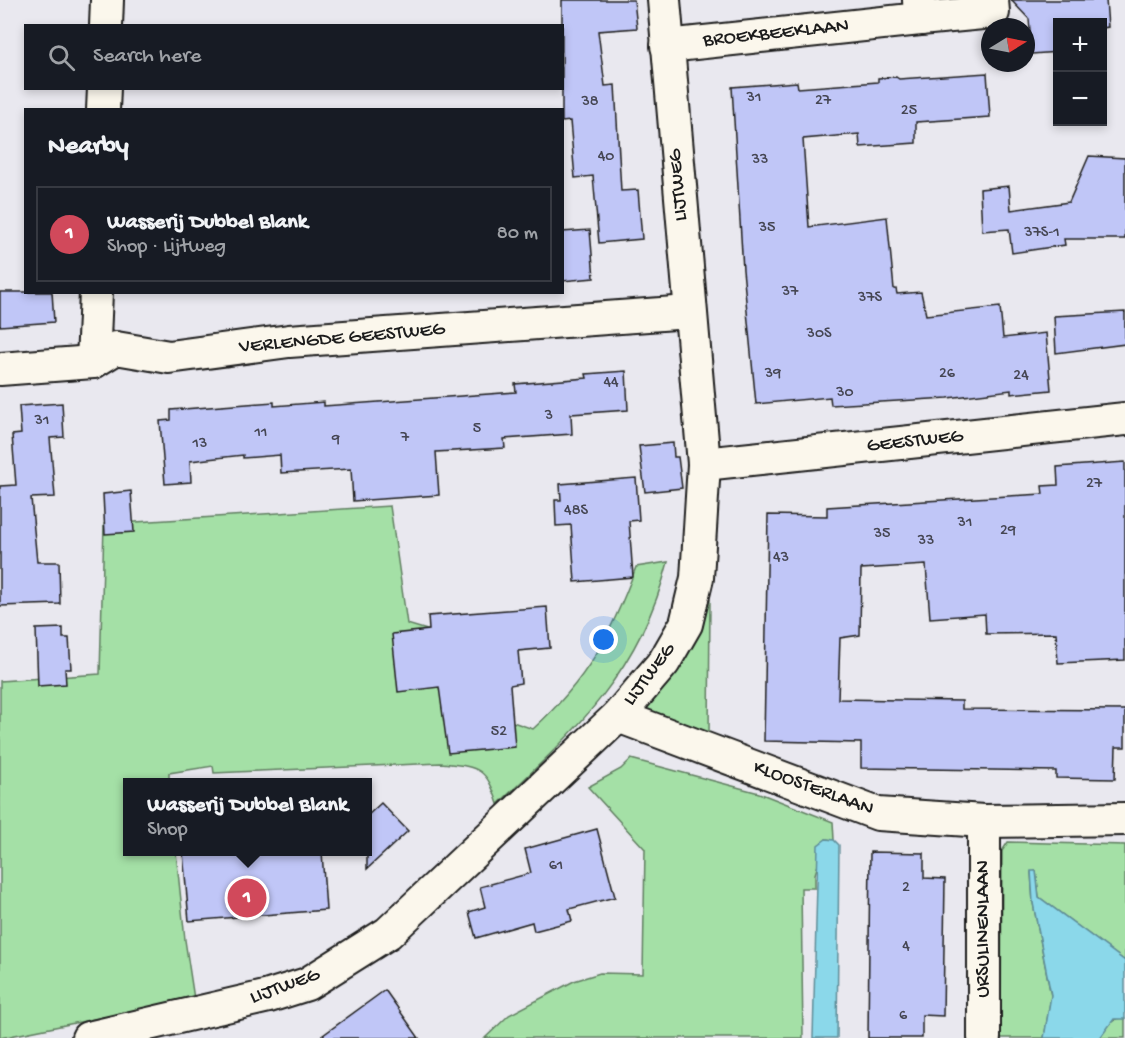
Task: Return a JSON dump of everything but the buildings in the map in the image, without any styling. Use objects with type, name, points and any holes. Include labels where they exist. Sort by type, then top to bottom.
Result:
[{"type":"street","points":[[106,24],[107,0]]},
{"type":"street","name":"LIJTWEG","points":[[88,1038],[269,996],[307,984],[388,933],[618,716],[664,662],[686,624],[697,578],[704,464],[689,312],[664,0]]},
{"type":"street","name":"BROEKBEEKLAAN","points":[[667,46],[919,10],[993,12],[992,0]]},
{"type":"street","points":[[103,108],[104,90]]},
{"type":"street","points":[[93,362],[96,294]]},
{"type":"street","name":"VERLENGDE GEESTWEG","points":[[0,369],[93,362],[116,348],[168,357],[289,341],[689,312]]},
{"type":"street","name":"GEESTWEG","points":[[704,464],[1125,419]]},
{"type":"street","name":"KLOOSTERLAAN","points":[[618,716],[878,814],[984,821],[1125,819]]},
{"type":"street","name":"URSULINENLAAN","points":[[984,821],[984,1038]]},
{"type":"green space","points":[[390,506],[407,624],[430,631],[507,720],[533,729],[552,711],[583,674],[607,635],[636,567],[668,562],[656,601],[623,667],[579,724],[498,804],[489,782],[479,771],[464,766],[441,763],[214,773],[213,766],[169,773],[169,778],[123,778],[123,856],[176,856],[194,999],[0,1038],[0,681],[100,674],[104,524]]},
{"type":"green space","points":[[710,599],[709,737],[638,715],[678,670]]},
{"type":"green space","points":[[631,759],[759,793],[833,822],[834,840],[826,839],[815,874],[815,888],[801,888],[803,1038],[485,1038],[509,1015],[574,981],[600,973],[643,974],[645,849],[588,787],[621,769]]},
{"type":"green space","points":[[1008,842],[1125,845],[1125,961],[1039,897],[1036,871],[1031,872],[1033,903],[1051,996],[1044,1038],[1001,1038],[1002,851]]},
{"type":"green space","points":[[1120,1018],[1125,1019],[1125,1038],[1100,1038],[1111,1023]]},
{"type":"water","points":[[826,839],[834,840],[839,845],[837,1038],[813,1038],[818,845]]},
{"type":"water","points":[[1031,871],[1036,871],[1039,897],[1125,961],[1125,1019],[1114,1019],[1100,1038],[1044,1038],[1051,995],[1033,903]]},
{"type":"place","name":"Wasserij Dubbel Blank","points":[[247,898]]}]
